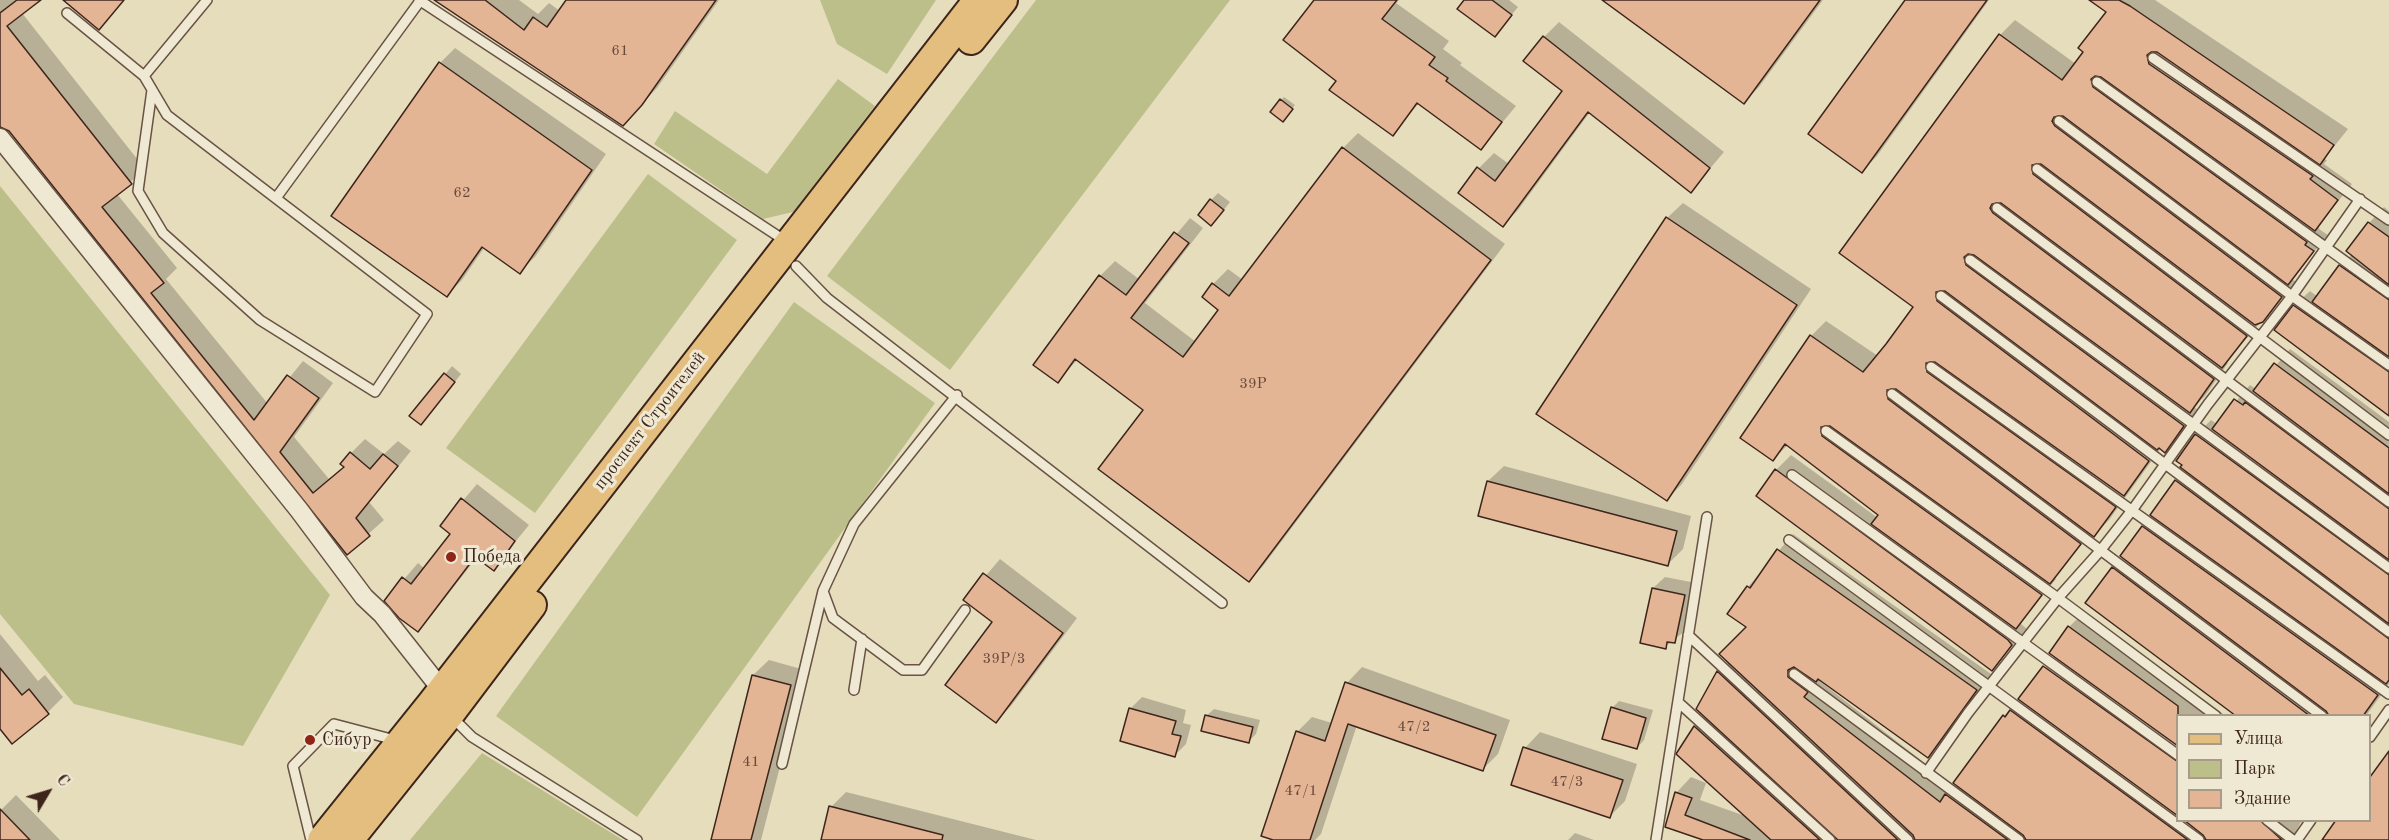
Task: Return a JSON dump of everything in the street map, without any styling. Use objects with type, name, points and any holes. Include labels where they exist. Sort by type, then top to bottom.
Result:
[{"type":"main road","name":"проспект Строителей","points":[[792,255],[978,0]]},
{"type":"main road","name":"проспект Строителей","points":[[349,840],[441,702],[792,255],[1003,0]]},
{"type":"main road","name":"проспект Строителей","points":[[322,840],[400,742],[441,702]]},
{"type":"street","points":[[0,138],[299,510],[364,597],[382,614],[441,702]]},
{"type":"lane","points":[[144,76],[207,0]]},
{"type":"lane","points":[[276,198],[419,0],[792,255],[827,298],[957,395],[1222,603]]},
{"type":"lane","points":[[67,13],[144,76],[167,115],[427,314],[375,392],[260,320],[163,233],[138,192],[152,90]]},
{"type":"lane","points":[[2153,58],[2389,220]]},
{"type":"lane","points":[[2097,82],[2325,249],[2389,293]]},
{"type":"lane","points":[[2059,121],[2292,296],[2389,365]]},
{"type":"lane","points":[[2037,169],[2389,435]]},
{"type":"lane","points":[[1926,773],[2058,598],[2100,551],[2133,508],[2164,462],[2292,296],[2360,199]]},
{"type":"lane","points":[[1997,208],[2389,502]]},
{"type":"lane","points":[[1970,261],[2389,568]]},
{"type":"lane","points":[[1941,296],[2389,632]]},
{"type":"lane","points":[[1931,367],[2133,508],[2389,694]]},
{"type":"lane","points":[[1892,394],[2319,714]]},
{"type":"lane","points":[[782,764],[823,591],[854,524],[957,395]]},
{"type":"lane","points":[[1826,431],[2058,598],[2213,714]]},
{"type":"lane","points":[[1792,475],[2176,754]]},
{"type":"lane","points":[[1656,840],[1707,517]]},
{"type":"lane","points":[[1789,540],[2199,840]]},
{"type":"lane","points":[[823,591],[833,618],[903,670],[922,670],[965,610]]},
{"type":"lane","points":[[1688,635],[1908,840]]},
{"type":"lane","points":[[854,690],[862,639]]},
{"type":"lane","points":[[1794,675],[2019,840]]},
{"type":"lane","points":[[441,702],[472,737],[637,840]]},
{"type":"lane","points":[[1678,702],[1830,840]]},
{"type":"lane","points":[[2371,736],[2389,710]]},
{"type":"lane","points":[[311,840],[293,766],[334,724],[400,742]]},
{"type":"lane","points":[[2270,822],[2295,840],[2309,822]]},
{"type":"green space","points":[[820,0],[936,0],[887,74],[837,44]]},
{"type":"green space","points":[[1036,0],[1230,0],[950,370],[827,276]]},
{"type":"green space","points":[[838,79],[875,106],[793,212],[763,219],[654,144],[675,111],[767,174]]},
{"type":"green space","points":[[648,174],[737,240],[535,513],[446,448]]},
{"type":"green space","points":[[0,186],[330,595],[243,746],[74,704],[0,614]]},
{"type":"green space","points":[[794,302],[935,403],[637,817],[496,716]]},
{"type":"green space","points":[[482,753],[623,840],[410,840]]},
{"type":"building","points":[[17,0],[41,0],[7,26],[132,184],[102,207],[164,283],[151,293],[254,420],[287,375],[319,398],[280,452],[313,493],[344,467],[340,464],[350,452],[370,469],[383,454],[398,466],[356,518],[370,536],[347,555],[9,131],[0,127],[0,13]]},
{"type":"building","points":[[63,0],[124,0],[99,30]]},
{"type":"building","points":[[434,0],[485,0],[524,30],[533,17],[547,27],[566,0],[716,0],[642,105],[623,126]]},
{"type":"building","points":[[1314,0],[1397,0],[1382,19],[1435,57],[1429,65],[1448,78],[1446,81],[1502,122],[1481,150],[1417,103],[1393,136],[1329,90],[1336,81],[1283,40]]},
{"type":"building","points":[[1464,0],[1492,0],[1512,15],[1495,37],[1457,9]]},
{"type":"building","points":[[1602,0],[1820,0],[1744,104]]},
{"type":"building","points":[[1905,0],[1987,0],[1862,173],[1808,134]]},
{"type":"building","points":[[2089,0],[2119,0],[2130,6],[2334,145],[2320,165],[2157,52],[2147,55],[2149,64],[2313,176],[2310,179],[2338,200],[2315,231],[2101,77],[2095,76],[2091,79],[2093,87],[2307,242],[2305,245],[2314,251],[2288,285],[2063,116],[2054,117],[2052,121],[2055,126],[2282,297],[2263,322],[2255,325],[2041,164],[2032,165],[2033,174],[2247,336],[2222,368],[2001,203],[1992,204],[1990,208],[1993,213],[2214,379],[2190,413],[1974,255],[1968,254],[1964,257],[1966,265],[2184,426],[2165,453],[2159,448],[2157,450],[1945,291],[1936,292],[1937,301],[2149,461],[2124,496],[1935,362],[1926,363],[1927,372],[2116,507],[2094,537],[1896,389],[1887,390],[1888,399],[2081,544],[2050,584],[1830,426],[1821,427],[1822,436],[2042,595],[2016,629],[1871,524],[1878,515],[1785,444],[1773,461],[1740,438],[1810,335],[1863,372],[1886,344],[1913,307],[1839,253],[1999,34],[2062,80],[2083,52],[2078,48],[2106,12]]},
{"type":"building","points":[[1543,36],[1710,168],[1691,193],[1588,112],[1503,227],[1458,193],[1477,167],[1495,181],[1562,91],[1523,61]]},
{"type":"building","points":[[439,62],[592,170],[520,274],[482,247],[447,297],[331,216]]},
{"type":"building","points":[[1280,99],[1293,109],[1283,122],[1270,112]]},
{"type":"building","points":[[1342,147],[1491,260],[1249,582],[1098,469],[1143,410],[1075,359],[1058,383],[1033,365],[1099,275],[1126,295],[1174,232],[1189,243],[1131,318],[1183,357],[1218,310],[1202,297],[1212,283],[1229,296]]},
{"type":"building","points":[[1210,199],[1224,210],[1211,226],[1198,215]]},
{"type":"building","points":[[1666,217],[1797,305],[1667,501],[1536,414]]},
{"type":"building","points":[[2368,222],[2389,237],[2389,285],[2346,251]]},
{"type":"building","points":[[2339,265],[2389,300],[2389,357],[2312,302]]},
{"type":"building","points":[[2293,305],[2389,372],[2389,416],[2274,330]]},
{"type":"building","points":[[2274,363],[2389,448],[2389,494],[2253,391]]},
{"type":"building","points":[[444,373],[455,382],[421,425],[409,416]]},
{"type":"building","points":[[2234,399],[2243,405],[2245,402],[2389,509],[2389,560],[2212,429]]},
{"type":"building","points":[[2195,434],[2389,575],[2389,624],[2180,467],[2182,465],[2176,461]]},
{"type":"building","points":[[1775,469],[2008,640],[2012,645],[1992,671],[1756,496]]},
{"type":"building","points":[[2175,480],[2389,639],[2389,680],[2386,684],[2150,515]]},
{"type":"building","points":[[1487,481],[1677,531],[1668,566],[1478,516]]},
{"type":"building","points":[[461,498],[515,541],[494,571],[475,557],[418,632],[399,618],[384,601],[402,577],[411,584],[450,534],[440,526]]},
{"type":"building","points":[[2142,526],[2378,695],[2364,714],[2328,714],[2120,556]]},
{"type":"building","points":[[1777,549],[1977,690],[1928,758],[1818,679],[1816,682],[1794,667],[1788,670],[1788,677],[1808,692],[1804,697],[1940,802],[1945,794],[2008,840],[1915,840],[1913,835],[1719,654],[1746,627],[1727,614],[1747,586],[1750,588]]},
{"type":"building","points":[[2112,567],[2307,714],[2233,714],[2085,603]]},
{"type":"building","points":[[983,573],[1063,633],[996,723],[945,685],[992,622],[963,600]]},
{"type":"building","points":[[1652,588],[1685,595],[1675,643],[1667,642],[1666,649],[1640,643]]},
{"type":"building","points":[[2068,626],[2178,706],[2176,745],[2049,653]]},
{"type":"building","points":[[2043,666],[2176,761],[2176,815],[2018,699]]},
{"type":"building","points":[[0,668],[22,695],[29,689],[49,714],[12,744],[0,729]]},
{"type":"building","points":[[1717,671],[1898,840],[1838,840],[1696,709]]},
{"type":"building","points":[[752,675],[791,685],[751,840],[711,840]]},
{"type":"building","points":[[1345,682],[1496,735],[1483,771],[1348,724],[1310,840],[1273,840],[1261,836],[1296,731],[1325,741]]},
{"type":"building","points":[[1611,707],[1646,718],[1637,749],[1602,739]]},
{"type":"building","points":[[1129,708],[1176,721],[1172,734],[1181,736],[1175,757],[1120,741]]},
{"type":"building","points":[[2010,710],[2188,840],[2026,840],[2023,835],[1953,783],[2003,715],[2005,717]]},
{"type":"building","points":[[1205,715],[1253,727],[1249,743],[1201,731]]},
{"type":"building","points":[[1694,726],[1820,840],[1771,840],[1676,754]]},
{"type":"building","points":[[1523,747],[1623,780],[1610,818],[1511,785]]},
{"type":"building","points":[[2389,751],[2389,840],[2322,840],[2335,822],[2371,822],[2371,776]]},
{"type":"building","points":[[1675,792],[1692,798],[1685,815],[1750,840],[1703,840],[1665,827]]},
{"type":"building","points":[[829,806],[943,835],[942,840],[821,840]]},
{"type":"building","points":[[0,809],[30,840],[0,840]]},
{"type":"building","points":[[2187,822],[2262,822],[2282,840],[2206,840]]},
{"type":"place","name":"Победа","points":[[451,557]]},
{"type":"place","name":"Сибур","points":[[310,740]]}]
